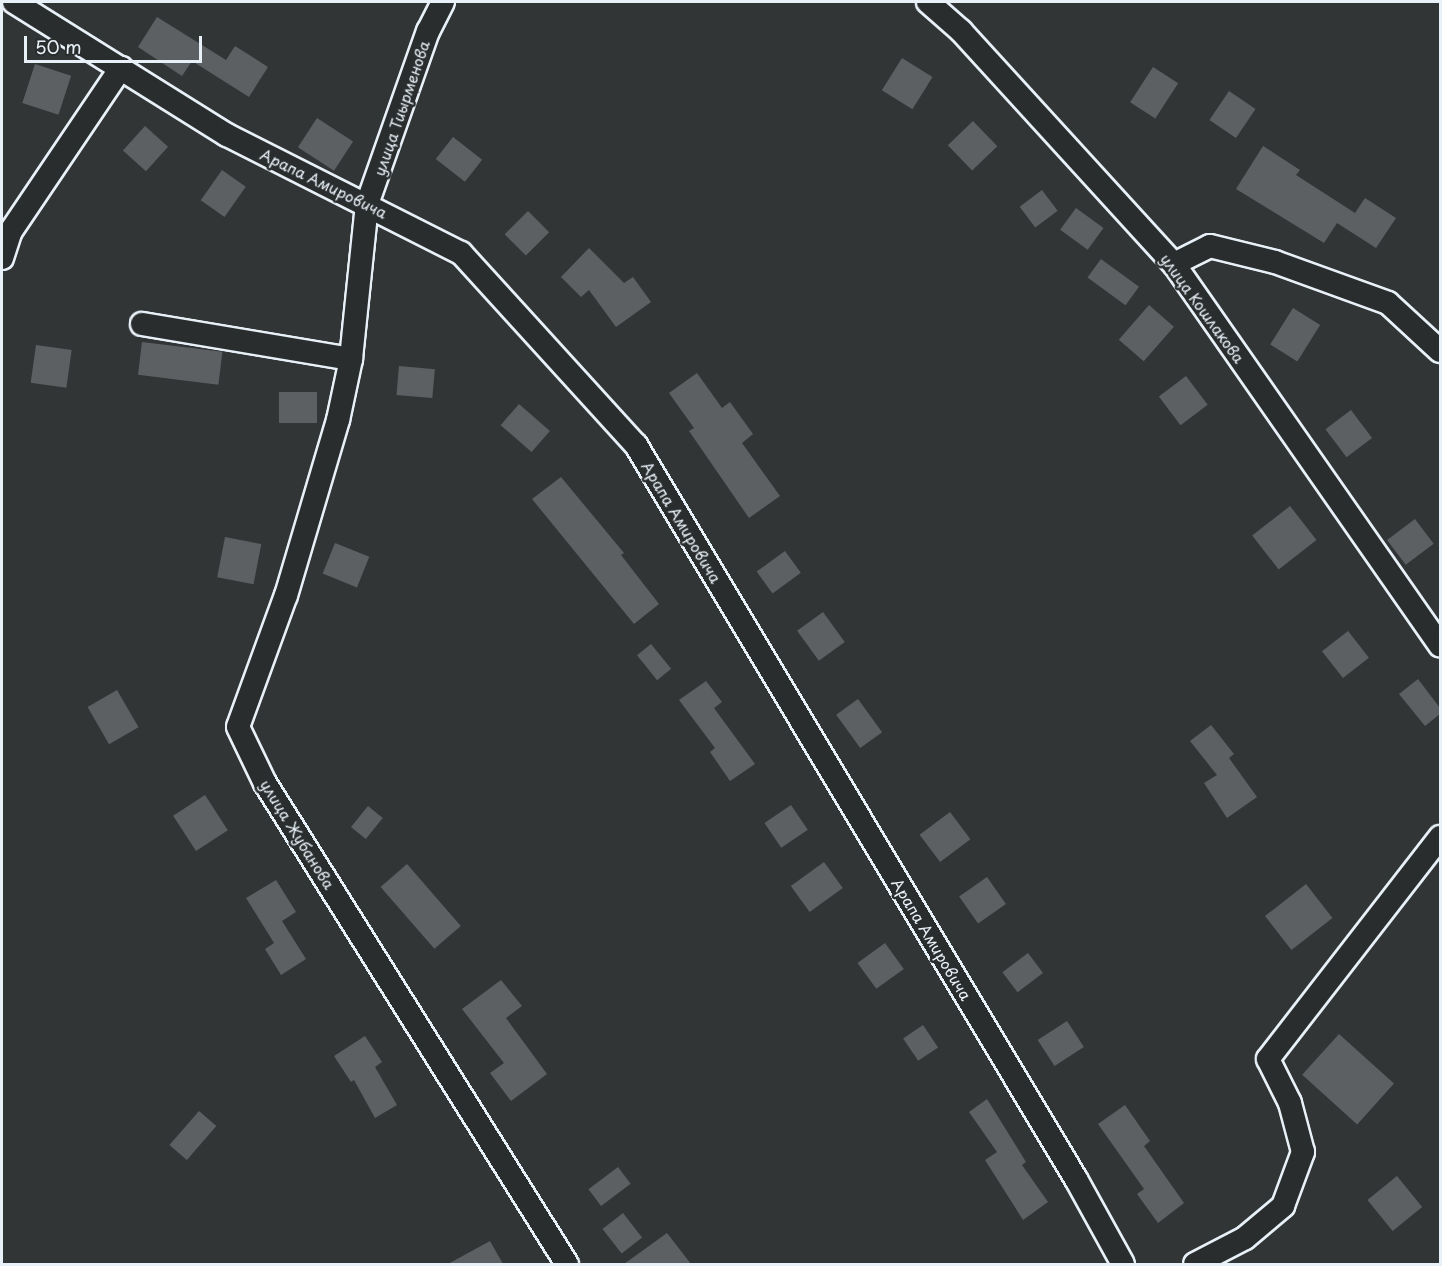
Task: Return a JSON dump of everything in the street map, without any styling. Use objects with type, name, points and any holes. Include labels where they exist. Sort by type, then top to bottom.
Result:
[{"type":"street","name":"Арапа Амировича","points":[[14,2],[226,135],[461,253],[636,445],[1076,1179],[1123,1264]]},
{"type":"street","name":"улица Тиырменова","points":[[351,360],[367,204],[428,31],[443,2]]},
{"type":"street","name":"улица Кошлакова","points":[[928,2],[961,31],[1174,264],[1440,645]]},
{"type":"street","points":[[2,258],[6,229],[121,68]]},
{"type":"street","points":[[1174,264],[1210,246],[1275,262],[1388,303],[1440,351]]},
{"type":"street","points":[[142,324],[351,360]]},
{"type":"street","name":"улица Жубанова","points":[[351,360],[338,420],[286,595],[238,727],[265,783],[567,1264]]},
{"type":"street","points":[[1195,1264],[1245,1238],[1283,1206],[1303,1152],[1290,1103],[1269,1059],[1440,837]]},
{"type":"building","points":[[157,17],[226,60],[235,46],[268,67],[249,97],[192,61],[182,76],[138,47]]},
{"type":"building","points":[[902,58],[933,77],[912,109],[882,90]]},
{"type":"building","points":[[35,64],[71,76],[58,115],[22,103]]},
{"type":"building","points":[[1153,67],[1178,83],[1155,119],[1130,102]]},
{"type":"building","points":[[1229,91],[1256,109],[1236,138],[1209,120]]},
{"type":"building","points":[[317,118],[353,141],[334,171],[298,147]]},
{"type":"building","points":[[973,121],[997,146],[972,170],[948,145]]},
{"type":"building","points":[[145,126],[168,147],[146,171],[123,151]]},
{"type":"building","points":[[453,137],[482,160],[465,182],[436,159]]},
{"type":"building","points":[[1263,146],[1300,170],[1296,175],[1355,213],[1365,198],[1396,218],[1376,248],[1337,223],[1324,243],[1236,189]]},
{"type":"building","points":[[222,170],[246,187],[225,217],[201,200]]},
{"type":"building","points":[[1042,190],[1058,211],[1035,228],[1020,207]]},
{"type":"building","points":[[1076,208],[1104,228],[1088,250],[1060,230]]},
{"type":"building","points":[[528,211],[549,232],[526,256],[505,234]]},
{"type":"building","points":[[589,248],[624,283],[633,277],[651,302],[616,327],[589,290],[581,297],[561,277]]},
{"type":"building","points":[[1101,259],[1139,287],[1126,305],[1087,278]]},
{"type":"building","points":[[1149,305],[1174,327],[1144,361],[1119,340]]},
{"type":"building","points":[[1293,308],[1320,325],[1297,361],[1270,344]]},
{"type":"building","points":[[142,342],[222,352],[218,385],[138,375]]},
{"type":"building","points":[[36,345],[72,350],[66,388],[31,383]]},
{"type":"building","points":[[399,366],[435,369],[432,398],[396,395]]},
{"type":"building","points":[[697,373],[722,408],[730,402],[753,434],[742,443],[780,496],[749,518],[689,431],[694,428],[669,393]]},
{"type":"building","points":[[1186,376],[1208,405],[1181,425],[1159,396]]},
{"type":"building","points":[[279,392],[317,392],[317,423],[279,423]]},
{"type":"building","points":[[519,404],[550,431],[532,452],[501,425]]},
{"type":"building","points":[[1351,410],[1372,438],[1347,457],[1325,429]]},
{"type":"building","points":[[561,477],[624,553],[621,555],[659,604],[634,624],[532,499]]},
{"type":"building","points":[[1290,506],[1316,540],[1279,569],[1252,536]]},
{"type":"building","points":[[1415,519],[1434,544],[1406,565],[1387,540]]},
{"type":"building","points":[[225,537],[261,544],[253,584],[217,577]]},
{"type":"building","points":[[335,543],[369,557],[357,587],[323,574]]},
{"type":"building","points":[[785,551],[801,573],[773,593],[757,572]]},
{"type":"building","points":[[823,612],[845,642],[819,661],[797,631]]},
{"type":"building","points":[[1348,631],[1369,658],[1343,678],[1322,651]]},
{"type":"building","points":[[651,644],[671,669],[657,680],[637,655]]},
{"type":"building","points":[[1418,679],[1440,708],[1440,714],[1425,726],[1399,694]]},
{"type":"building","points":[[706,681],[722,702],[714,708],[755,764],[730,781],[710,752],[715,748],[679,700]]},
{"type":"building","points":[[117,690],[138,727],[109,744],[88,707]]},
{"type":"building","points":[[858,699],[882,732],[860,748],[836,715]]},
{"type":"building","points":[[1211,725],[1234,754],[1229,758],[1257,797],[1227,818],[1204,783],[1217,775],[1190,741]]},
{"type":"building","points":[[205,795],[228,830],[196,851],[173,816]]},
{"type":"building","points":[[791,805],[808,830],[781,848],[764,823]]},
{"type":"building","points":[[368,806],[383,818],[366,839],[351,827]]},
{"type":"building","points":[[950,812],[970,839],[940,862],[920,835]]},
{"type":"building","points":[[824,862],[843,888],[810,912],[791,886]]},
{"type":"building","points":[[407,864],[461,926],[434,949],[381,887]]},
{"type":"building","points":[[987,877],[1006,904],[978,924],[959,897]]},
{"type":"building","points":[[276,880],[296,912],[282,921],[306,959],[281,975],[265,949],[274,943],[246,898]]},
{"type":"building","points":[[1306,884],[1332,918],[1291,950],[1265,916]]},
{"type":"building","points":[[885,943],[904,969],[876,989],[857,963]]},
{"type":"building","points":[[1028,953],[1043,973],[1017,992],[1002,972]]},
{"type":"building","points":[[501,980],[522,1006],[506,1018],[547,1074],[511,1101],[490,1073],[504,1063],[462,1009]]},
{"type":"building","points":[[1067,1021],[1084,1047],[1055,1066],[1038,1040]]},
{"type":"building","points":[[923,1025],[938,1047],[918,1061],[903,1038]]},
{"type":"building","points":[[1339,1034],[1394,1084],[1357,1124],[1302,1075]]},
{"type":"building","points":[[365,1036],[382,1062],[375,1067],[397,1105],[375,1118],[354,1080],[351,1082],[334,1056]]},
{"type":"building","points":[[987,1099],[1026,1162],[1022,1165],[1048,1202],[1023,1220],[985,1160],[997,1152],[969,1112]]},
{"type":"building","points":[[1125,1105],[1150,1141],[1144,1146],[1184,1203],[1158,1223],[1137,1194],[1144,1189],[1098,1124]]},
{"type":"building","points":[[199,1111],[216,1126],[187,1160],[169,1145]]},
{"type":"building","points":[[618,1167],[631,1184],[601,1206],[588,1189]]},
{"type":"building","points":[[1397,1176],[1422,1207],[1393,1231],[1367,1200]]},
{"type":"building","points":[[623,1213],[642,1237],[622,1253],[603,1229]]},
{"type":"building","points":[[667,1233],[691,1264],[624,1264]]},
{"type":"building","points":[[490,1241],[503,1264],[448,1264]]}]
